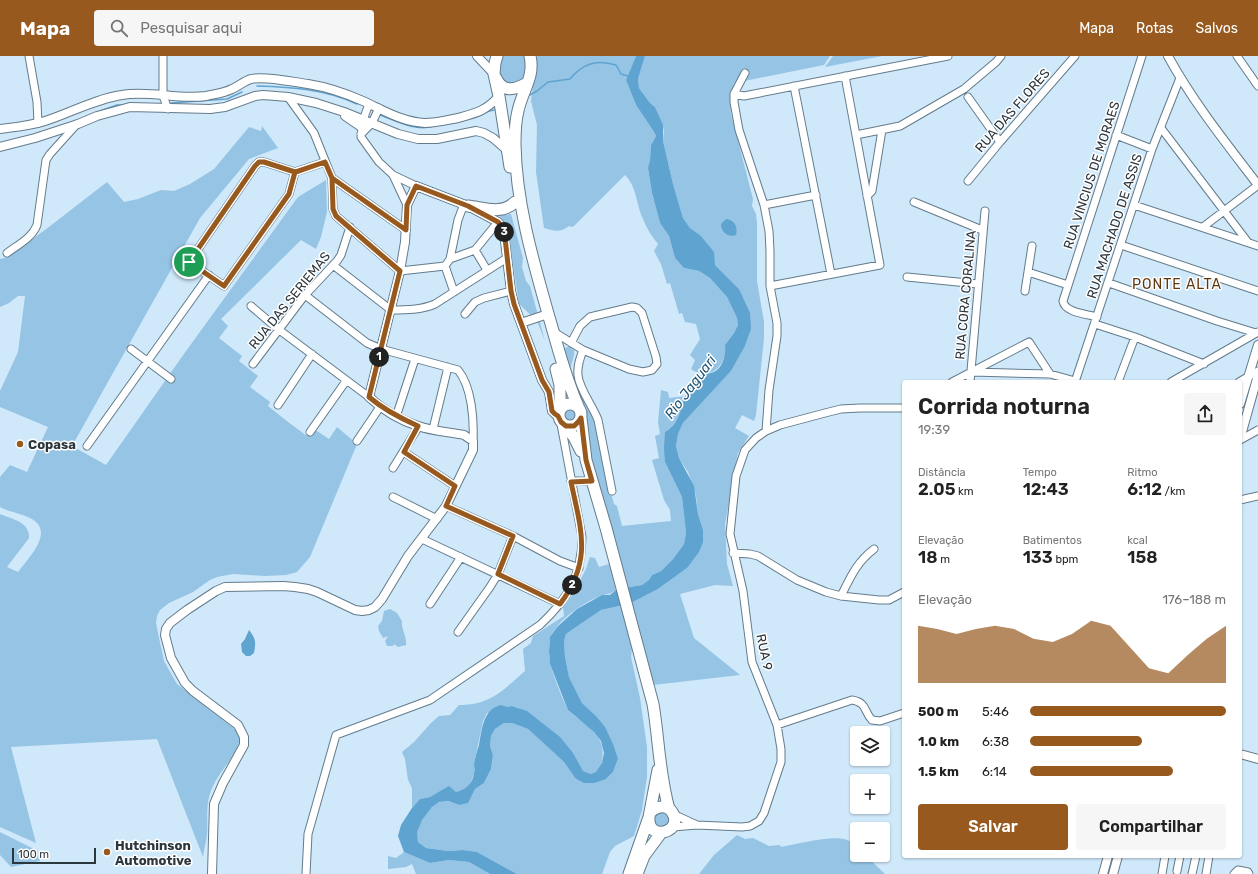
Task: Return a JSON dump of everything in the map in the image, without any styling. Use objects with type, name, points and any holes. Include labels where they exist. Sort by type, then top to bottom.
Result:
[{"type":"main road","points":[[497,56],[494,74],[499,96],[521,236],[540,316],[560,385],[561,417],[586,460]]},
{"type":"main road","points":[[530,57],[532,68],[518,110],[516,124],[516,161],[525,223],[568,386],[581,412],[586,460],[653,704],[658,733],[659,763],[665,796],[674,822],[673,826],[668,831],[661,833],[644,856],[637,874]]},
{"type":"main road","points":[[494,74],[500,86],[507,89],[520,87],[527,83]]},
{"type":"main road","points":[[466,205],[498,210],[509,207],[515,202]]},
{"type":"main road","points":[[561,417],[566,404],[574,404],[578,406]]},
{"type":"main road","points":[[561,417],[570,426],[574,426],[581,418]]},
{"type":"main road","points":[[659,763],[648,820],[651,827],[661,833]]},
{"type":"main road","points":[[628,874],[650,815],[657,808],[661,807],[671,811]]},
{"type":"street","points":[[29,56],[37,102],[38,123]]},
{"type":"street","points":[[163,56],[163,96],[168,109]]},
{"type":"street","points":[[477,56],[494,74]]},
{"type":"street","points":[[734,94],[744,96],[948,56]]},
{"type":"street","points":[[856,135],[900,126],[964,89],[1001,56]]},
{"type":"street","name":"RUA DAS FLORES","points":[[968,181],[1075,56]]},
{"type":"street","name":"RUA VINCIUS DE MORAES","points":[[1096,321],[1069,309],[1064,305],[1063,301],[1142,56]]},
{"type":"street","points":[[1168,56],[1205,117],[1258,185],[1203,227]]},
{"type":"street","points":[[1237,56],[1258,86]]},
{"type":"street","points":[[745,73],[734,94],[735,111],[764,205],[769,231],[770,286],[777,323],[777,336],[769,390],[766,431]]},
{"type":"street","points":[[770,286],[880,264],[845,76]]},
{"type":"street","points":[[0,130],[38,123],[106,98],[123,94],[184,97],[221,93],[244,82],[258,78],[308,84],[332,89],[379,108],[392,115],[407,120],[425,123],[441,122],[477,113],[486,109],[499,96]]},
{"type":"street","name":"RUA MACHADO DE ASSIS","points":[[1075,380],[1109,283],[1152,149],[1180,78]]},
{"type":"street","points":[[794,86],[831,274]]},
{"type":"street","points":[[0,147],[41,137],[97,116],[130,108],[210,109],[225,107],[255,96],[263,95],[288,97],[337,109],[362,127]]},
{"type":"street","points":[[288,97],[314,132],[332,178],[334,212],[336,216],[400,271],[445,266],[450,259],[458,220],[466,205]]},
{"type":"street","points":[[968,97],[1000,142]]},
{"type":"street","points":[[306,874],[308,834],[336,734],[430,700],[540,625],[554,612],[571,586],[579,568],[582,548],[582,537],[571,482],[561,417],[552,411],[549,392],[542,380],[526,333],[514,304],[511,291],[504,229],[498,222],[466,205],[416,186],[393,175],[379,162],[366,146],[362,127],[369,104]]},
{"type":"street","points":[[362,127],[372,123],[379,108]]},
{"type":"street","points":[[362,127],[372,123],[398,134],[418,139],[437,139],[476,131],[493,138],[508,151]]},
{"type":"street","points":[[8,253],[31,236],[35,231],[46,160],[78,124]]},
{"type":"street","points":[[1161,128],[1246,241]]},
{"type":"street","points":[[867,196],[872,190],[882,130]]},
{"type":"street","points":[[1116,135],[1152,149]]},
{"type":"street","points":[[189,262],[259,162],[264,162],[295,172],[325,162]]},
{"type":"street","points":[[182,257],[224,286],[289,194],[295,172]]},
{"type":"street","points":[[393,175],[407,205]]},
{"type":"street","points":[[332,178],[406,230]]},
{"type":"street","points":[[369,397],[400,271],[406,230],[407,205],[416,186]]},
{"type":"street","points":[[764,205],[816,195]]},
{"type":"street","points":[[914,202],[982,230]]},
{"type":"street","points":[[1134,205],[1258,246]]},
{"type":"street","name":"RUA CORA CORALINA","points":[[970,380],[982,230],[985,211]]},
{"type":"street","points":[[450,259],[475,250],[498,222]]},
{"type":"street","name":"RUA DAS SERIEMAS","points":[[253,364],[305,295],[341,255],[350,227]]},
{"type":"street","points":[[1121,245],[1258,291]]},
{"type":"street","points":[[1026,291],[1032,246]]},
{"type":"street","points":[[475,250],[487,270]]},
{"type":"street","points":[[333,265],[391,310],[425,308],[454,292],[507,258]]},
{"type":"street","points":[[445,266],[454,292]]},
{"type":"street","points":[[1028,272],[1068,285]]},
{"type":"street","points":[[87,446],[209,275]]},
{"type":"street","points":[[906,277],[978,284]]},
{"type":"street","points":[[1109,283],[1217,321],[1257,333]]},
{"type":"street","points":[[465,314],[475,302],[511,291]]},
{"type":"street","points":[[212,874],[214,804],[223,783],[244,745],[244,737],[238,725],[193,691],[185,683],[171,658],[165,635],[166,629],[170,623],[187,610],[225,587],[283,586],[308,588],[355,610],[369,610],[375,607],[382,599],[408,556],[446,506],[473,450],[474,423],[472,412],[464,381],[458,370],[381,349],[366,343],[305,295]]},
{"type":"street","points":[[251,306],[278,329],[369,397],[380,407],[396,417],[418,426],[464,435],[473,441]]},
{"type":"street","points":[[554,332],[571,343],[583,350],[629,369],[643,372],[652,370],[657,364],[642,313],[637,308],[632,307],[590,317],[580,326],[571,343]]},
{"type":"street","points":[[521,323],[540,316]]},
{"type":"street","points":[[526,333],[540,316]]},
{"type":"street","points":[[1096,321],[1204,364]]},
{"type":"street","points":[[1175,380],[1257,333]]},
{"type":"street","points":[[1119,380],[1134,337]]},
{"type":"street","points":[[1242,397],[1258,346],[1245,340]]},
{"type":"street","points":[[956,380],[1029,342],[1050,374]]},
{"type":"street","points":[[131,350],[171,379]]},
{"type":"street","points":[[583,350],[578,366],[579,382],[598,420],[612,491]]},
{"type":"street","points":[[278,405],[312,354]]},
{"type":"street","points":[[396,417],[416,359]]},
{"type":"street","points":[[433,429],[448,367]]},
{"type":"street","points":[[1242,380],[1258,371]]},
{"type":"street","points":[[970,372],[1050,374],[1071,380]]},
{"type":"street","points":[[1242,432],[1258,375]]},
{"type":"street","points":[[310,432],[346,381]]},
{"type":"street","points":[[357,441],[380,407]]},
{"type":"street","name":"RUA 9","points":[[673,826],[697,825],[742,828],[750,826],[764,813],[781,762],[781,749],[776,726],[752,662],[743,591],[733,553],[730,534],[730,522],[736,476],[745,450],[756,438],[766,431],[780,425],[841,409],[902,408]]},
{"type":"street","points":[[393,468],[404,452],[418,426]]},
{"type":"street","points":[[1242,438],[1258,430]]},
{"type":"street","points":[[404,452],[455,486]]},
{"type":"street","points":[[571,482],[592,481]]},
{"type":"street","points":[[1242,500],[1258,496]]},
{"type":"street","points":[[393,497],[437,519]]},
{"type":"street","points":[[446,506],[579,568]]},
{"type":"street","points":[[458,632],[498,574],[513,536]]},
{"type":"street","points":[[422,539],[560,604]]},
{"type":"street","points":[[841,596],[858,565],[864,557],[874,549]]},
{"type":"street","points":[[733,553],[758,556],[797,580],[826,592],[841,596],[889,600],[902,593]]},
{"type":"street","points":[[430,604],[461,557]]},
{"type":"street","points":[[776,726],[852,700],[864,705],[868,716],[872,720],[880,721],[902,714]]},
{"type":"street","points":[[1242,755],[1258,759]]},
{"type":"street","name":"RUA 9","points":[[671,811],[697,825]]},
{"type":"street","points":[[1107,858],[1104,871],[1113,872],[1117,858]]},
{"type":"street","points":[[1162,874],[1165,858]]},
{"type":"street","points":[[1177,871],[1180,858]]},
{"type":"street","points":[[1192,874],[1196,858]]},
{"type":"street","points":[[1206,874],[1210,858]]},
{"type":"street","points":[[1234,874],[1238,870],[1248,872],[1249,874]]},
{"type":"shaded area","points":[[503,56],[524,56],[526,59],[526,73],[521,83],[506,84],[498,74],[499,62]]},
{"type":"shaded area","points":[[537,56],[636,56],[626,80],[636,105],[656,136],[651,145],[648,169],[652,193],[660,223],[669,236],[675,258],[684,268],[699,271],[710,278],[727,297],[737,318],[738,325],[725,345],[725,355],[717,369],[701,374],[691,369],[695,360],[690,355],[700,339],[696,324],[685,322],[682,313],[679,314],[670,283],[667,284],[661,264],[654,251],[658,244],[646,226],[632,185],[625,175],[574,226],[569,226],[563,230],[557,231],[544,228],[536,172],[537,125],[531,101]]},
{"type":"shaded area","points":[[636,56],[645,56],[638,79],[639,88],[650,103],[655,107],[663,125],[663,141],[683,218],[690,228],[700,235],[714,252],[715,265],[739,289],[750,313],[751,329],[744,348],[731,371],[683,423],[678,434],[676,446],[679,458],[694,486],[698,514],[703,530],[703,542],[699,552],[687,568],[658,589],[629,604],[601,610],[566,634],[564,641],[565,657],[569,677],[582,703],[605,727],[613,744],[618,759],[613,772],[606,779],[594,783],[584,783],[575,778],[564,762],[528,729],[512,723],[504,723],[495,729],[491,736],[490,746],[493,755],[491,769],[484,783],[475,789],[468,803],[459,805],[448,801],[439,802],[432,807],[422,820],[417,832],[418,842],[426,848],[448,851],[463,850],[477,852],[517,874],[490,874],[469,862],[449,860],[430,863],[404,852],[398,836],[401,825],[420,799],[430,797],[449,786],[456,792],[460,791],[471,783],[474,771],[474,762],[484,720],[490,711],[495,707],[501,705],[507,707],[512,706],[527,711],[560,737],[573,753],[583,771],[591,774],[596,772],[602,763],[604,753],[601,741],[594,732],[568,710],[550,664],[550,637],[557,627],[577,609],[602,595],[610,595],[616,590],[642,585],[649,580],[652,575],[661,571],[673,559],[684,544],[686,533],[682,497],[665,462],[665,432],[675,423],[686,394],[696,379],[701,375],[714,372],[720,367],[725,352],[725,345],[738,325],[737,318],[727,297],[710,278],[699,271],[684,268],[675,258],[669,236],[660,223],[652,193],[648,168],[651,145],[656,136],[636,105],[626,80]]},
{"type":"shaded area","points":[[645,56],[830,56],[824,65],[729,84],[735,83],[731,98],[731,114],[753,199],[752,206],[756,214],[757,281],[764,322],[764,338],[756,415],[754,421],[742,415],[735,428],[749,436],[738,453],[725,524],[727,564],[733,586],[715,585],[680,594],[694,638],[740,675],[653,685],[629,604],[658,589],[687,568],[703,530],[698,514],[696,495],[688,472],[679,458],[676,446],[678,434],[683,423],[731,371],[744,348],[739,289],[715,265],[700,235],[690,228],[683,218],[663,141],[664,130],[655,107],[650,103],[639,88],[638,79]]},
{"type":"shaded area","points":[[833,56],[882,56],[825,67]]},
{"type":"shaded area","points":[[262,126],[278,148],[249,159],[200,218],[72,446],[106,465],[186,351],[298,197],[326,180],[327,212],[321,237],[316,249],[301,240],[221,319],[228,326],[219,338],[242,356],[239,361],[258,376],[250,387],[270,402],[268,406],[288,422],[307,436],[314,429],[329,439],[337,427],[357,444],[310,557],[297,572],[286,575],[265,576],[233,574],[217,577],[193,592],[169,603],[160,610],[157,616],[156,623],[164,661],[177,684],[236,730],[240,738],[236,751],[216,780],[210,792],[207,810],[207,835],[203,857],[157,739],[11,747],[36,843],[0,827],[0,514],[19,522],[27,528],[29,533],[29,538],[7,567],[18,572],[38,544],[41,537],[41,530],[37,523],[30,518],[0,507],[0,477],[10,465],[27,472],[48,427],[0,407],[0,391],[18,352],[25,296],[18,296],[9,303],[0,307],[0,259],[5,258],[45,230],[107,182],[124,202],[138,199],[161,190],[174,191],[190,184],[214,169],[249,127],[261,131]]},
{"type":"shaded area","points":[[495,214],[511,214],[523,258],[522,267],[526,281],[530,286],[545,341],[537,321],[519,304],[507,226],[501,217]]},
{"type":"shaded area","points":[[726,219],[734,222],[737,229],[736,235],[730,236],[722,230],[721,224]]},
{"type":"shaded area","points":[[567,347],[574,350],[571,374],[575,385],[594,417],[609,485],[614,504],[617,506],[622,526],[671,521],[670,510],[664,500],[652,460],[659,458],[655,436],[660,434],[658,422],[661,390],[668,392],[669,398],[686,396],[676,421],[665,432],[665,462],[682,497],[686,533],[684,544],[673,559],[661,571],[652,575],[649,580],[642,585],[624,588],[587,439],[587,414],[585,407],[570,387],[563,349]]},
{"type":"shaded area","points":[[567,408],[573,408],[577,412],[577,418],[573,422],[567,422],[563,418],[563,412]]},
{"type":"shaded area","points":[[590,557],[595,558],[599,567],[609,564],[616,590],[586,603],[572,612],[551,636],[549,642],[549,653],[553,673],[569,711],[599,738],[603,756],[599,770],[592,774],[583,771],[519,708],[512,706],[487,713],[483,721],[474,764],[474,773],[470,785],[463,791],[456,792],[449,787],[430,797],[420,799],[412,808],[412,788],[408,780],[405,759],[402,752],[414,742],[439,716],[450,715],[459,705],[480,702],[496,695],[525,671],[523,649],[531,643],[533,636],[564,616],[563,607],[573,594],[586,569]]},
{"type":"shaded area","points":[[621,606],[632,648],[631,657],[640,698],[647,747],[647,777],[642,810],[634,836],[615,846],[610,852],[602,874],[517,874],[477,852],[463,850],[448,851],[426,848],[418,842],[418,828],[422,820],[433,806],[445,801],[459,805],[475,789],[484,783],[491,769],[493,755],[490,746],[491,736],[495,729],[504,723],[512,723],[528,729],[564,762],[575,778],[606,779],[613,772],[618,759],[595,715],[582,703],[569,677],[565,657],[564,641],[566,634],[601,610]]},
{"type":"shaded area","points":[[390,609],[397,613],[402,621],[406,645],[398,647],[394,644],[393,646],[387,646],[385,641],[388,636],[383,638],[379,631],[378,626],[382,621],[384,611]]},
{"type":"shaded area","points":[[249,630],[254,638],[255,646],[254,653],[250,656],[246,656],[242,652],[241,644]]},
{"type":"shaded area","points":[[661,812],[669,815],[670,826],[656,829],[653,817]]},
{"type":"shaded area","points":[[0,832],[38,851],[40,861],[11,867],[0,855]]},
{"type":"shaded area","points":[[737,835],[745,839],[753,838],[769,846],[780,845],[781,847],[822,839],[846,839],[850,841],[850,862],[872,862],[885,874],[699,874],[714,855]]},
{"type":"shaded area","points":[[404,852],[430,863],[449,860],[469,862],[490,874],[416,874],[412,864],[406,867],[388,869],[388,856],[396,858]]},
{"type":"waterway","points":[[528,96],[548,82],[570,79],[585,66],[591,64],[609,63],[616,65],[621,74],[628,76]]},
{"type":"waterway","points":[[257,86],[295,88],[320,92],[357,104]]},
{"type":"waterway","points":[[171,103],[227,99],[242,92]]},
{"type":"waterway","points":[[100,111],[117,105],[123,105]]},
{"type":"waterway","points":[[485,112],[494,110]]},
{"type":"waterway","points":[[380,115],[413,127],[420,128],[434,126]]},
{"type":"place","name":"Copasa","points":[[20,444]]},
{"type":"place","name":"Hutchinson Automotive","points":[[107,852]]},
{"type":"district","name":"PONTE ALTA","points":[[1177,284]]},
{"type":"route","points":[[189,262],[224,286],[289,194],[295,172],[299,171],[325,162],[332,178],[406,230],[407,205],[416,186],[468,206],[498,222],[504,229],[511,291],[514,304],[542,380],[549,392],[552,411],[566,426],[574,426],[581,418],[586,460],[592,481],[571,482],[582,537],[582,556],[579,568],[571,586],[560,604],[498,574],[513,536],[446,506],[455,486],[404,452],[418,426],[396,417],[380,407],[369,397],[400,271],[336,216],[333,209],[332,178],[325,162],[295,172],[264,162],[259,162],[189,262]]},
{"type":"water label","name":"Rio Jaguari","points":[[690,387]]}]
